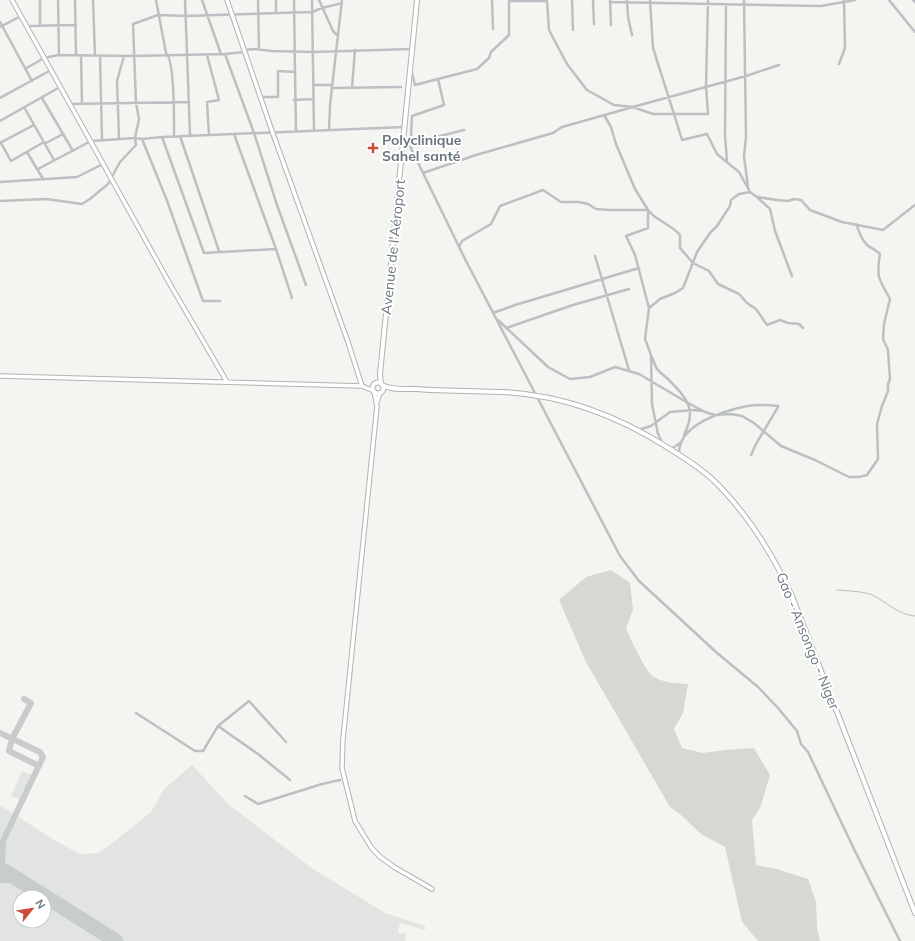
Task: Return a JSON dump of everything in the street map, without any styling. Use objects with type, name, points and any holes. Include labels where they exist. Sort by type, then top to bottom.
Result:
[{"type":"main road","name":"Avenue de l'Aéroport","points":[[380,374],[417,0]]},
{"type":"main road","points":[[380,374],[375,384],[374,391],[381,392],[392,388]]},
{"type":"main road","points":[[380,374],[383,388],[381,392]]},
{"type":"main road","points":[[375,384],[382,384],[392,388]]},
{"type":"main road","name":"Gao - Ansongo - Niger","points":[[392,388],[504,392],[536,396],[589,409],[622,422],[663,444],[700,469],[723,490],[757,532],[782,573],[915,912]]},
{"type":"street","points":[[12,0],[171,286],[227,382]]},
{"type":"street","points":[[40,0],[40,26]]},
{"type":"street","points":[[58,0],[59,55]]},
{"type":"street","points":[[75,0],[76,55]]},
{"type":"street","points":[[93,0],[94,56]]},
{"type":"street","points":[[156,0],[166,52],[172,69],[174,136]]},
{"type":"street","points":[[185,0],[190,135]]},
{"type":"street","points":[[202,0],[220,54]]},
{"type":"street","points":[[227,0],[363,387]]},
{"type":"street","points":[[258,0],[259,50]]},
{"type":"street","points":[[276,0],[276,13]]},
{"type":"street","points":[[294,0],[294,100],[296,131]]},
{"type":"street","points":[[312,0],[314,130]]},
{"type":"street","points":[[319,0],[333,31],[338,36]]},
{"type":"street","points":[[492,0],[493,30]]},
{"type":"street","points":[[411,67],[415,85],[477,69],[489,58],[491,52],[509,35],[509,0],[547,0],[549,30],[567,64],[588,90],[614,105],[633,107],[652,114],[708,114],[706,86],[708,0]]},
{"type":"street","points":[[572,0],[573,30]]},
{"type":"street","points":[[593,0],[594,24]]},
{"type":"street","points":[[744,0],[746,76],[746,137],[744,156],[749,191]]},
{"type":"street","points":[[611,25],[610,1],[821,6],[844,1],[851,2],[855,0]]},
{"type":"street","points":[[889,0],[915,32]]},
{"type":"street","points":[[627,1],[632,35]]},
{"type":"street","points":[[650,1],[653,48],[682,140],[707,134],[716,154],[727,161],[739,172],[749,191],[770,209],[775,232],[792,276]]},
{"type":"street","points":[[839,64],[845,48],[844,1]]},
{"type":"street","points":[[0,201],[46,199],[82,204],[108,184],[120,162],[136,145],[135,138],[139,118],[136,103],[133,24],[158,15],[186,16],[312,12],[342,2],[332,86],[329,130]]},
{"type":"street","points":[[726,4],[725,136],[727,161]]},
{"type":"street","points":[[1,27],[21,16]]},
{"type":"street","points":[[0,22],[1,27],[32,81]]},
{"type":"street","points":[[26,26],[76,25]]},
{"type":"street","points":[[25,68],[44,58],[59,55],[207,55],[259,50],[313,52],[412,49]]},
{"type":"street","points":[[352,88],[355,50]]},
{"type":"street","points":[[225,54],[254,133],[277,205],[306,285]]},
{"type":"street","points":[[81,55],[82,104]]},
{"type":"street","points":[[207,55],[219,100],[207,102],[209,135]]},
{"type":"street","points":[[100,56],[102,139]]},
{"type":"street","points":[[119,138],[117,82],[124,56]]},
{"type":"street","points":[[423,173],[476,155],[553,133],[562,127],[746,76],[779,64]]},
{"type":"street","points":[[0,98],[51,70]]},
{"type":"street","points":[[261,98],[278,98],[278,71],[295,72]]},
{"type":"street","points":[[408,141],[411,138],[412,116],[444,105],[438,79]]},
{"type":"street","points":[[313,85],[352,88],[401,87]]},
{"type":"street","points":[[0,121],[60,87]]},
{"type":"street","points":[[42,98],[73,151]]},
{"type":"street","points":[[294,100],[313,99]]},
{"type":"street","points":[[70,104],[189,102]]},
{"type":"street","points":[[24,107],[54,160]]},
{"type":"street","points":[[604,115],[611,127],[616,144],[635,190],[652,216],[675,228],[680,234],[680,248],[693,263],[709,272],[718,284],[739,294],[746,302],[756,309],[767,325],[780,320],[788,323],[799,324],[803,328]]},
{"type":"street","points":[[34,125],[0,143],[11,161],[44,142],[46,143],[63,134]]},
{"type":"street","points":[[38,169],[91,141],[102,139],[142,139],[162,136],[405,127]]},
{"type":"street","points":[[408,141],[416,142],[464,130]]},
{"type":"street","points":[[404,133],[459,248],[493,314],[505,328],[548,367],[570,379],[590,377],[615,367],[639,374],[705,412],[715,416],[731,414],[742,416],[764,431],[781,446],[815,460],[848,477],[867,475],[878,459],[878,424],[882,406],[888,391],[890,374],[888,350],[883,339],[884,324],[890,299],[878,278],[880,254],[867,245],[860,235],[856,224]]},
{"type":"street","points":[[234,134],[276,249],[292,298]]},
{"type":"street","points":[[162,136],[204,252],[276,249]]},
{"type":"street","points":[[180,136],[219,251]]},
{"type":"street","points":[[142,139],[166,198],[203,301],[220,301]]},
{"type":"street","points":[[28,152],[43,179]]},
{"type":"street","points":[[0,182],[77,177],[104,164]]},
{"type":"street","points":[[459,248],[462,241],[491,224],[500,206],[543,190],[561,202],[579,202],[588,204],[596,209],[648,210]]},
{"type":"street","points":[[649,308],[660,299],[683,288],[697,252],[710,233],[717,226],[730,206],[732,200],[739,194],[749,191]]},
{"type":"street","points":[[757,197],[788,201],[794,199],[801,200],[810,210],[842,222],[883,230],[915,205]]},
{"type":"street","points":[[648,210],[648,228],[626,236],[635,255],[649,308],[645,339],[657,370],[670,381],[688,403],[691,410],[690,424],[681,441],[679,455]]},
{"type":"street","points":[[595,256],[629,370]]},
{"type":"street","points":[[493,314],[515,305],[639,268]]},
{"type":"street","points":[[505,328],[629,288]]},
{"type":"street","points":[[496,318],[620,556],[639,581],[716,652],[758,687],[797,731],[801,744],[808,752],[900,941]]},
{"type":"street","points":[[651,355],[652,404],[658,434],[663,444]]},
{"type":"street","points":[[0,376],[363,387],[375,384]]},
{"type":"street","points":[[363,387],[374,391],[377,404]]},
{"type":"street","points":[[381,392],[377,404],[343,739],[342,768],[355,821],[371,847],[394,868],[432,889]]},
{"type":"street","points":[[670,449],[681,441],[691,428],[715,416],[749,406],[778,406],[751,455]]},
{"type":"street","points":[[638,430],[651,426],[670,412],[691,410],[705,412]]},
{"type":"street","points":[[136,713],[194,751],[203,751],[218,726],[249,701],[286,742]]},
{"type":"street","points":[[218,726],[258,754],[290,780]]},
{"type":"street","points":[[245,796],[258,804],[322,784],[340,780]]},
{"type":"shaded area","points":[[611,570],[630,583],[633,609],[626,629],[647,669],[654,677],[662,680],[688,684],[683,713],[674,729],[682,748],[703,753],[754,748],[770,775],[760,808],[752,820],[756,865],[776,869],[808,879],[816,902],[817,928],[820,941],[758,941],[742,922],[725,847],[701,834],[670,807],[586,662],[559,600],[586,577]]},
{"type":"shaded area","points":[[192,765],[229,805],[313,869],[385,913],[425,926],[425,930],[400,923],[398,933],[406,934],[405,941],[0,941],[0,805],[54,840],[80,854],[98,853],[151,812],[165,788]]},
{"type":"shaded area","points":[[22,771],[36,777],[25,802],[11,796]]},
{"type":"waterway","points":[[837,590],[855,591],[872,595],[898,611],[915,616]]},
{"type":"taxiway","points":[[24,699],[31,703],[12,739],[9,751],[39,766]]},
{"type":"taxiway","points":[[0,733],[40,752],[43,757],[3,841],[2,863],[9,874]]},
{"type":"taxiway","points":[[0,880],[20,880]]},
{"type":"runway","points":[[0,868],[116,941]]},
{"type":"place","name":"Polyclinique Sahel santé","points":[[373,148]]}]
